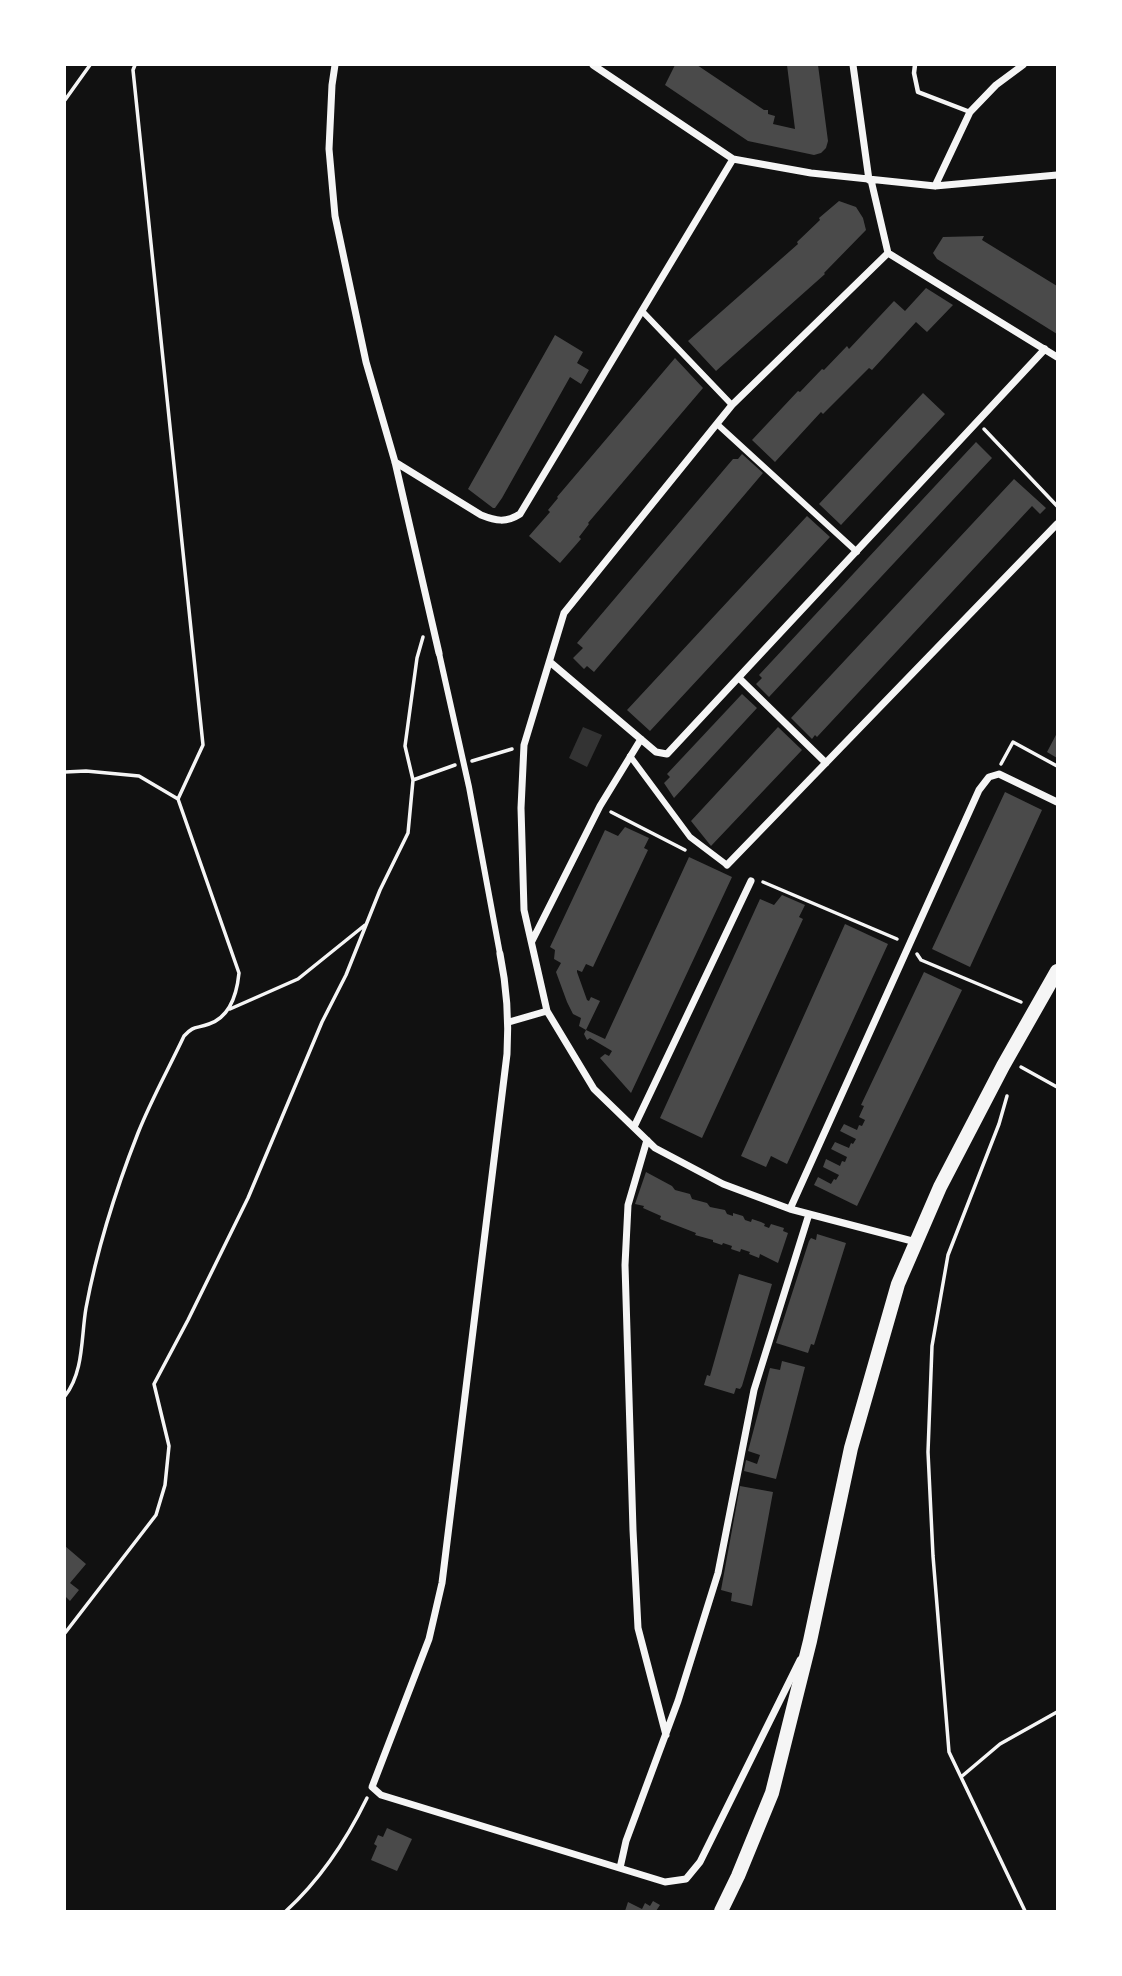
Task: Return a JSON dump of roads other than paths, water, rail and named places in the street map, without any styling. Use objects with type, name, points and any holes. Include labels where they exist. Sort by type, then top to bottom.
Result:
[{"type":"main road","points":[[721,1911],[738,1877],[772,1793],[810,1641],[851,1448],[898,1284],[940,1187],[1003,1066],[1057,971]]},
{"type":"street","points":[[335,65],[329,149],[335,216],[366,362],[395,462],[470,787],[507,987],[509,1022],[495,1160],[442,1583],[429,1639],[372,1787],[381,1795],[665,1882],[685,1879],[700,1861],[810,1641]]},
{"type":"street","points":[[593,65],[733,159],[870,180],[935,186],[1057,175]]},
{"type":"street","points":[[853,65],[870,180],[888,253],[1057,357]]},
{"type":"street","points":[[935,186],[970,112],[996,85],[1023,65]]},
{"type":"street","points":[[395,462],[481,515],[496,521],[510,521],[520,514],[733,159]]},
{"type":"street","points":[[888,253],[732,405],[564,613],[524,745],[521,808],[524,897],[547,1011],[594,1089],[655,1148],[723,1184],[790,1209],[916,1242]]},
{"type":"street","points":[[642,311],[732,405]]},
{"type":"street","points":[[550,662],[656,752],[667,754],[740,679],[1045,349]]},
{"type":"street","points":[[717,424],[857,552]]},
{"type":"street","points":[[630,756],[690,837],[727,865],[1057,524]]},
{"type":"street","points":[[740,679],[826,763]]},
{"type":"street","points":[[532,942],[600,806],[641,739]]},
{"type":"street","points":[[790,1209],[979,790],[989,777],[999,774],[1057,802]]},
{"type":"street","points":[[634,1127],[751,881]]},
{"type":"street","points":[[509,1022],[547,1011]]},
{"type":"street","points":[[647,1140],[628,1205],[625,1265],[633,1530],[638,1628],[666,1735]]},
{"type":"street","points":[[620,1868],[626,1841],[666,1735],[718,1573],[754,1390],[809,1214]]},
{"type":"lane","points":[[915,65],[918,92],[970,112]]}]
